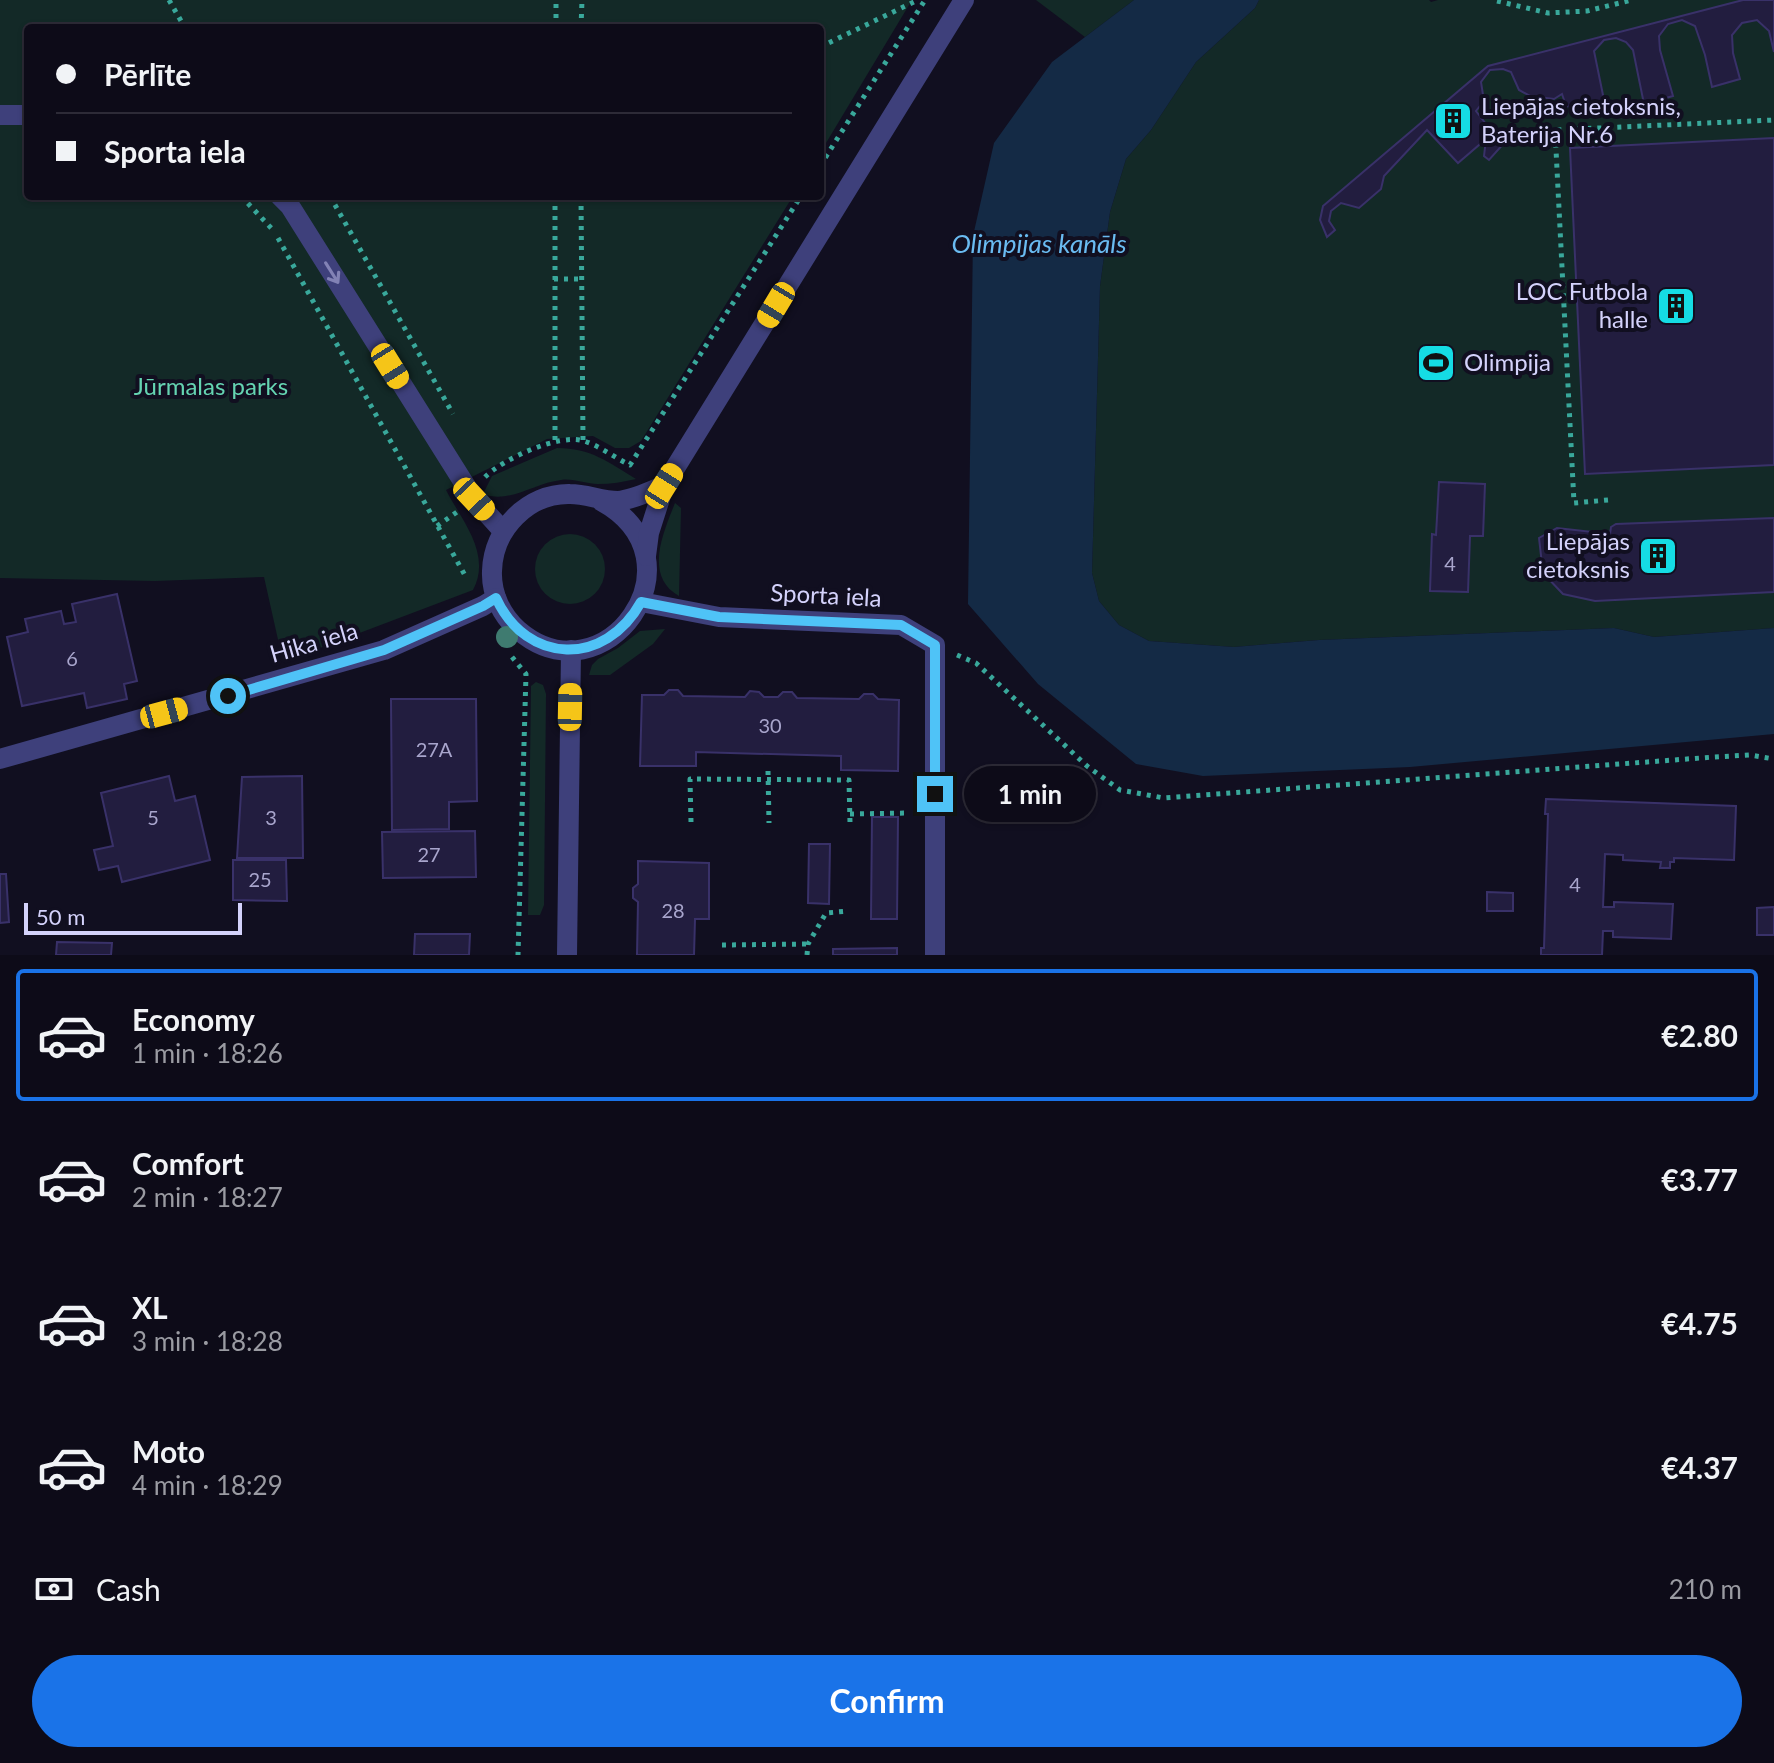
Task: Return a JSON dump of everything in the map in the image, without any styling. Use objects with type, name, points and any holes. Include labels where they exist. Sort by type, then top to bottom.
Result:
[{"type":"street","points":[[664,486],[623,501],[554,495],[525,508],[503,531],[497,543],[492,570],[496,598],[503,612],[525,636],[547,646],[571,650],[600,644],[625,627],[641,602],[646,587],[649,533],[664,486],[964,0]]},
{"type":"street","points":[[0,115],[24,115]]},
{"type":"street","points":[[284,200],[474,499],[503,531]]},
{"type":"street","points":[[601,501],[625,517],[641,541],[646,556]]},
{"type":"street","name":"Hika iela","points":[[0,759],[384,650],[496,598]]},
{"type":"street","name":"Sporta iela","points":[[641,602],[719,617],[901,625],[935,645]]},
{"type":"street","points":[[935,645],[935,955]]},
{"type":"street","points":[[567,955],[571,650]]},
{"type":"path","points":[[169,0],[183,24]]},
{"type":"path","points":[[556,0],[556,24]]},
{"type":"path","points":[[581,24],[582,0]]},
{"type":"path","points":[[824,45],[918,0]]},
{"type":"path","points":[[824,160],[925,0]]},
{"type":"path","points":[[1497,1],[1548,13],[1587,11],[1632,0]]},
{"type":"path","points":[[1608,500],[1574,503],[1555,130],[1774,120]]},
{"type":"path","points":[[245,200],[273,229],[437,526]]},
{"type":"path","points":[[332,200],[455,419]]},
{"type":"path","points":[[555,200],[555,441]]},
{"type":"path","points":[[581,200],[583,440]]},
{"type":"path","points":[[487,474],[555,441],[583,440],[630,465],[798,200]]},
{"type":"path","points":[[554,279],[581,279]]},
{"type":"path","points":[[935,645],[976,663],[1087,766],[1120,790],[1164,798],[1714,757],[1750,755],[1774,759]]},
{"type":"path","points":[[505,650],[526,674],[518,955]]},
{"type":"path","points":[[768,771],[769,823]]},
{"type":"path","points":[[691,822],[690,779],[768,779],[849,780],[850,823]]},
{"type":"path","points":[[850,814],[910,813]]},
{"type":"path","points":[[807,955],[808,944],[826,913],[849,911]]},
{"type":"path","points":[[722,945],[808,944]]},
{"type":"green space","name":"Jūrmalas parks","points":[[0,0],[912,0],[824,146],[824,24],[24,24],[24,200],[791,200],[641,441],[629,448],[615,448],[593,436],[547,439],[446,490],[467,526],[477,551],[478,577],[473,590],[283,662],[264,577],[155,581],[0,578]]},
{"type":"green space","points":[[1036,0],[1134,0],[1085,37]]},
{"type":"green space","name":"Olimpija","points":[[1259,0],[1774,0],[1774,628],[1654,637],[1614,628],[1319,640],[1234,647],[1149,641],[1119,625],[1099,601],[1092,573],[1100,286],[1110,212],[1126,159],[1151,130],[1196,62],[1255,8]]},
{"type":"green space","points":[[557,448],[590,453],[636,479],[598,484],[561,480],[512,495],[483,494],[492,476]]},
{"type":"green space","points":[[675,503],[681,508],[679,596],[668,587],[659,565],[662,539]]},
{"type":"green space","points":[[577,534],[599,549],[605,569],[603,583],[595,594],[584,602],[563,604],[545,594],[537,583],[535,562],[545,544],[556,536]]},
{"type":"green space","points":[[665,629],[653,644],[610,675],[589,675],[598,659],[640,631]]},
{"type":"green space","points":[[536,682],[543,685],[546,694],[544,905],[540,915],[528,915],[531,686]]},
{"type":"water","name":"Olimpijas kanāls","points":[[1134,0],[1259,0],[1255,8],[1196,62],[1151,130],[1126,159],[1110,212],[1100,286],[1092,573],[1099,601],[1119,625],[1149,641],[1234,647],[1319,640],[1614,628],[1654,637],[1774,628],[1774,734],[1410,767],[1203,776],[1136,764],[1038,684],[968,604],[973,236],[994,143],[1052,62]]},
{"type":"building","name":"Liepājas cietoksnis, Baterija Nr.6","points":[[1743,0],[1774,0],[1774,52],[1769,31],[1757,20],[1742,23],[1732,35],[1740,79],[1712,87],[1695,26],[1682,20],[1668,24],[1659,36],[1673,96],[1644,104],[1633,50],[1626,42],[1616,38],[1604,40],[1594,51],[1603,95],[1599,106],[1587,111],[1566,106],[1562,94],[1554,99],[1530,96],[1519,90],[1511,72],[1490,70],[1481,82],[1484,101],[1476,111],[1496,137],[1507,133],[1505,142],[1489,160],[1484,156],[1486,139],[1458,163],[1427,130],[1384,176],[1381,189],[1359,208],[1341,203],[1331,211],[1329,221],[1335,230],[1327,237],[1320,220],[1323,206],[1488,66]]},
{"type":"building","name":"LOC Futbola halle","points":[[1774,138],[1774,465],[1585,474],[1570,148]]},
{"type":"building","points":[[1439,482],[1485,484],[1483,536],[1470,536],[1468,592],[1430,591],[1432,534],[1436,535]]},
{"type":"building","name":"Liepājas cietoksnis","points":[[1774,518],[1774,592],[1595,601],[1563,594],[1543,573],[1539,538],[1557,528],[1610,534],[1611,527],[1616,524]]},
{"type":"building","points":[[117,594],[137,681],[124,684],[127,699],[87,708],[84,693],[22,706],[7,637],[28,632],[25,619],[61,611],[64,624],[76,622],[72,604]]},
{"type":"building","points":[[669,690],[678,690],[683,696],[745,697],[750,691],[759,692],[764,697],[778,697],[783,692],[792,692],[797,698],[859,699],[864,694],[873,694],[878,699],[899,700],[898,771],[841,770],[841,756],[696,752],[696,766],[640,766],[642,695],[664,695]]},
{"type":"building","points":[[391,699],[476,699],[477,801],[449,802],[449,829],[392,830]]},
{"type":"building","points":[[169,776],[175,801],[195,796],[210,860],[122,882],[118,866],[99,870],[94,850],[113,846],[101,793]]},
{"type":"building","points":[[302,776],[303,858],[237,858],[242,777]]},
{"type":"building","points":[[1546,799],[1736,806],[1734,860],[1674,858],[1670,868],[1660,868],[1661,862],[1623,860],[1623,855],[1605,854],[1603,907],[1614,907],[1614,902],[1673,904],[1671,939],[1613,937],[1613,931],[1603,931],[1602,955],[1541,955],[1541,948],[1544,948]]},
{"type":"building","points":[[872,817],[898,817],[897,919],[871,919]]},
{"type":"building","points":[[475,831],[476,877],[383,878],[382,832]]},
{"type":"building","points":[[809,844],[830,844],[829,904],[808,903]]},
{"type":"building","points":[[233,860],[286,860],[287,901],[233,900]]},
{"type":"building","points":[[638,861],[709,863],[709,919],[695,919],[694,955],[637,955],[638,902],[633,898],[633,888],[638,884]]},
{"type":"building","points":[[0,874],[6,874],[9,922],[0,923]]},
{"type":"building","points":[[1487,892],[1513,893],[1513,911],[1487,911]]},
{"type":"building","points":[[1774,907],[1774,935],[1757,935],[1757,908]]},
{"type":"building","points":[[415,934],[470,934],[469,955],[414,955]]},
{"type":"building","points":[[57,942],[112,943],[111,955],[56,955]]},
{"type":"building","points":[[897,948],[897,955],[833,955],[833,949]]},
{"type":"place","name":"Liepājas cietoksnis, Baterija Nr.6","points":[[1453,121]]},
{"type":"place","name":"LOC Futbola halle","points":[[1676,306]]},
{"type":"place","name":"Olimpija","points":[[1436,363]]},
{"type":"place","name":"Liepājas cietoksnis","points":[[1658,556]]},
{"type":"route","points":[[228,696],[384,650],[496,598],[503,612],[525,636],[555,649],[586,648],[613,637],[625,627],[641,602],[719,617],[901,625],[935,645],[935,794]]}]
